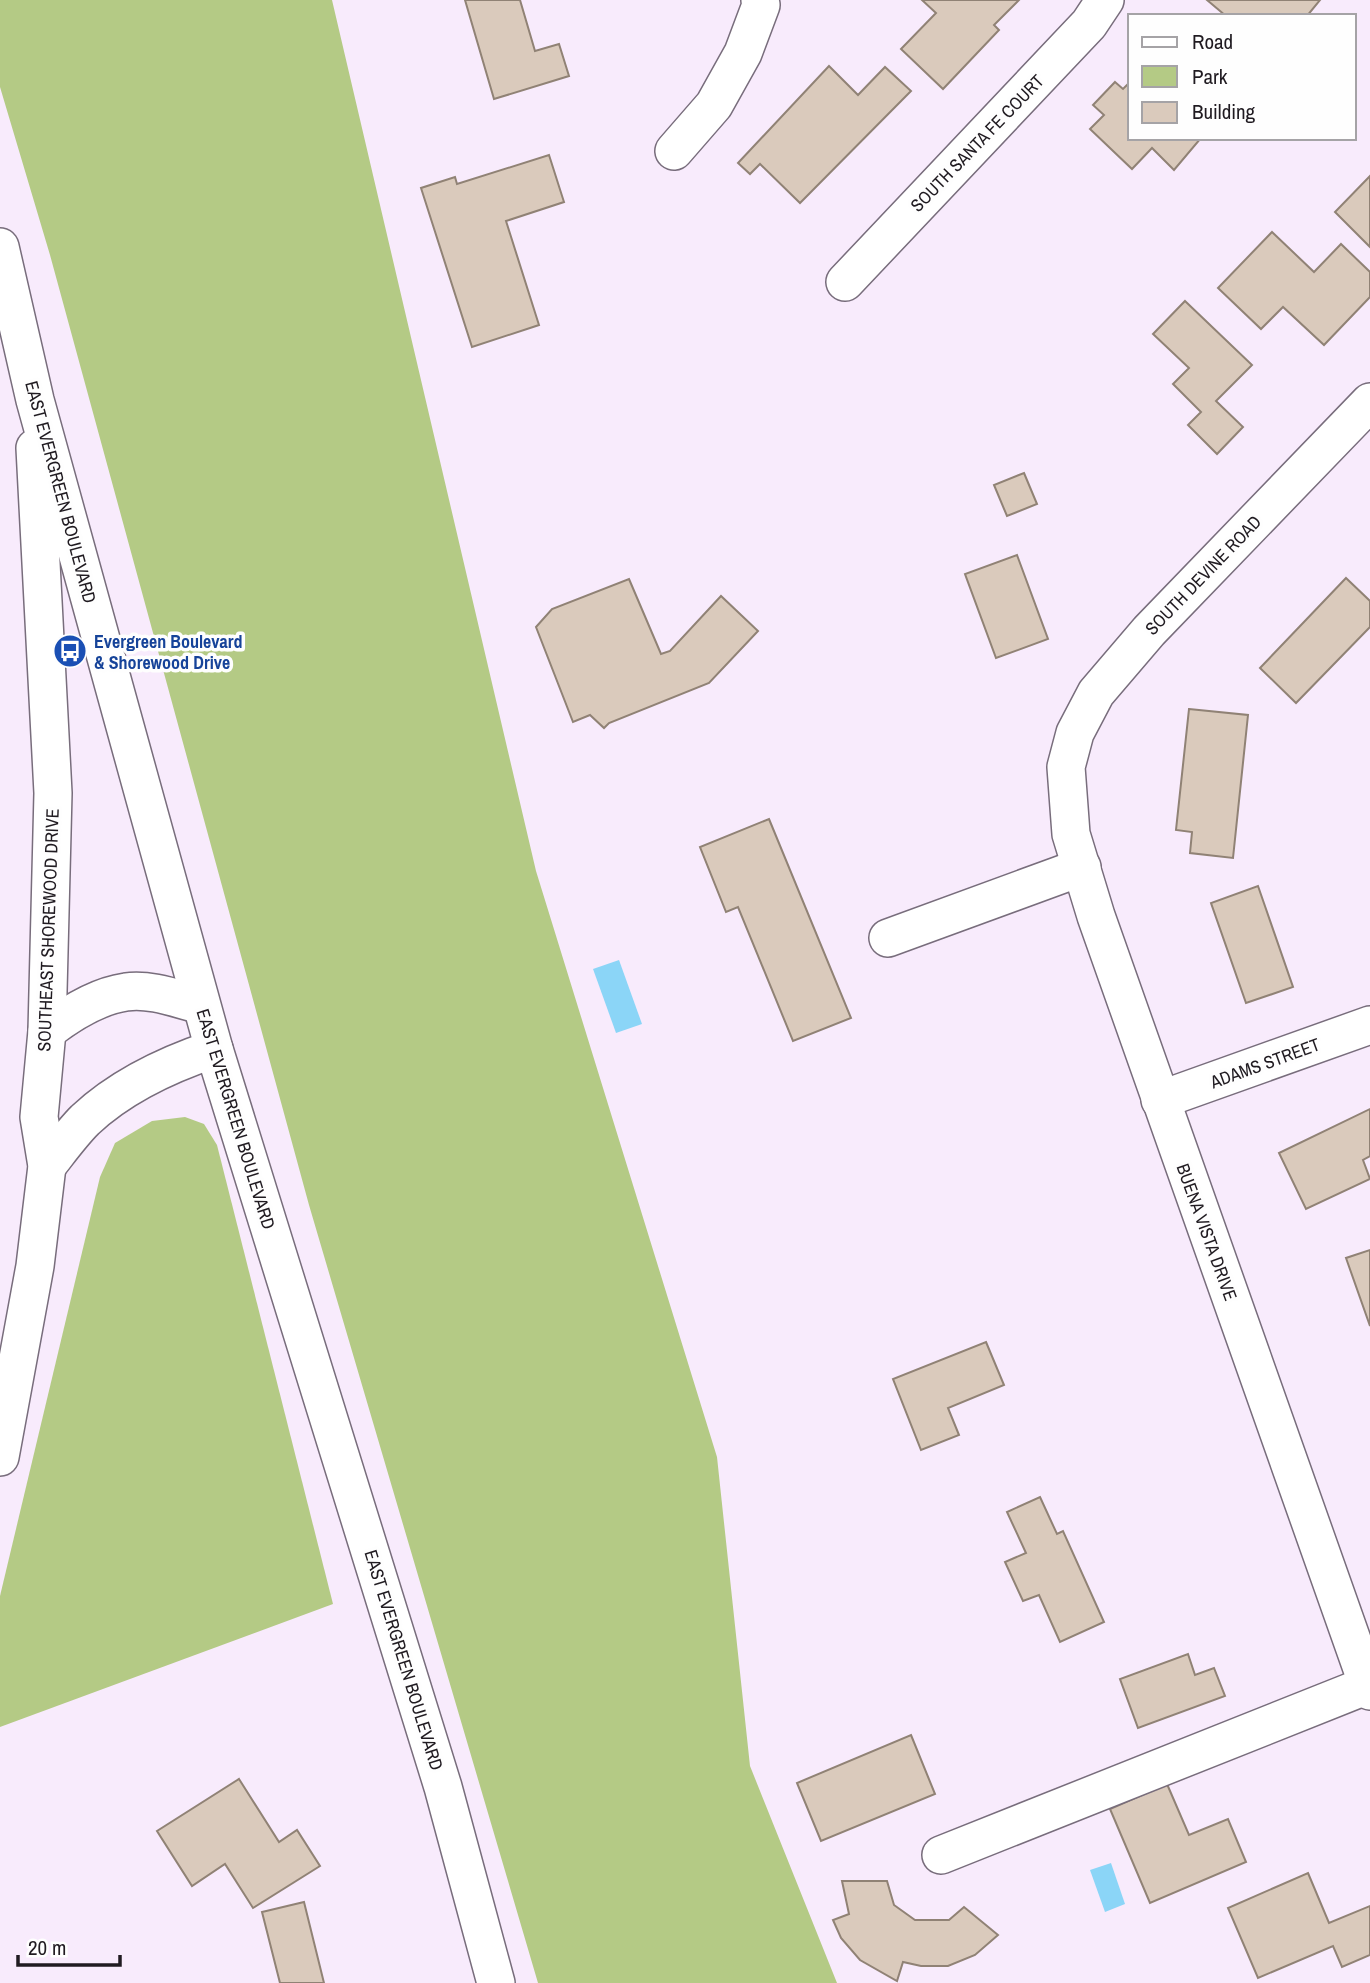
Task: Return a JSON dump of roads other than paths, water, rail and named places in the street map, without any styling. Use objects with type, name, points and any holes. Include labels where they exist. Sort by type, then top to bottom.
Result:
[{"type":"street","points":[[674,151],[720,95],[743,53],[761,5],[760,0]]},
{"type":"street","name":"SOUTH SANTA FE COURT","points":[[845,282],[1089,24],[1105,0]]},
{"type":"street","name":"EAST EVERGREEN BOULEVARD","points":[[0,247],[35,400],[201,1005],[443,1787],[496,1983]]},
{"type":"street","name":"SOUTHEAST SHOREWOOD DRIVE","points":[[0,1457],[35,1266],[47,1167],[39,1117],[47,1031],[53,793],[35,489],[35,400]]},
{"type":"street","name":"SOUTH DEVINE ROAD","points":[[1066,767],[1075,733],[1096,693],[1149,631],[1370,402]]},
{"type":"street","name":"BUENA VISTA DRIVE","points":[[1066,767],[1071,834],[1160,1100],[1369,1688]]},
{"type":"street","points":[[888,938],[1082,867]]},
{"type":"street","points":[[47,1031],[88,1005],[126,992],[147,992],[201,1005]]},
{"type":"street","name":"ADAMS STREET","points":[[1160,1100],[1370,1026]]},
{"type":"street","points":[[47,1167],[86,1120],[122,1093],[172,1063],[214,1049]]},
{"type":"street","points":[[941,1855],[1369,1688]]},
{"type":"water","points":[[619,960],[642,1024],[616,1033],[593,969]]},
{"type":"water","points":[[1111,1863],[1125,1904],[1105,1912],[1090,1870]]},
{"type":"place","name":"Evergreen Boulevard & Shorewood Drive","points":[[70,651]]}]
